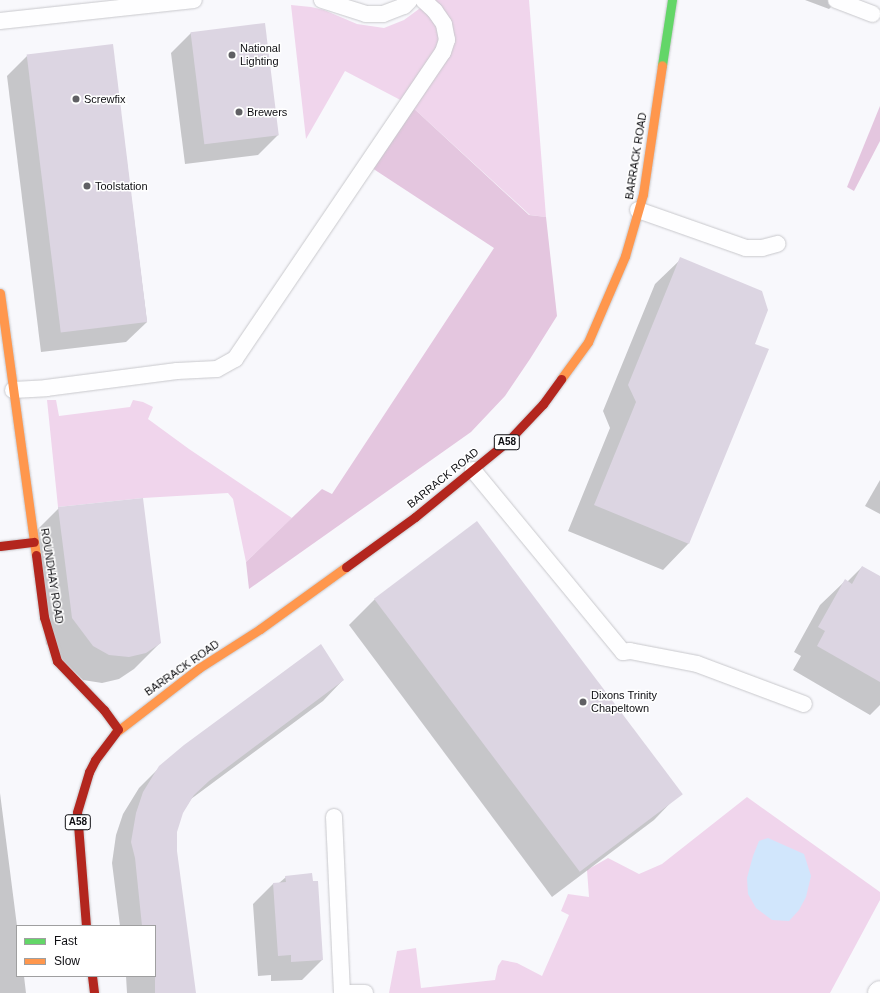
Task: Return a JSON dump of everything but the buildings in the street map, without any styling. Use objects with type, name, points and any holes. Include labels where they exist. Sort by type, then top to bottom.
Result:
[{"type":"main road","name":"BARRACK ROAD","points":[[118,729],[199,668],[260,629],[415,517],[508,441],[543,404],[588,342],[625,256],[643,194],[672,0]]},
{"type":"main road","name":"ROUNDHAY ROAD","points":[[0,293],[44,617],[57,661],[104,710],[118,729]]},
{"type":"main road","points":[[0,546],[34,542]]},
{"type":"main road","name":"A58","points":[[86,925],[77,812],[89,772],[95,760],[118,729]]},
{"type":"main road","points":[[92,977],[94,993]]},
{"type":"lane","points":[[0,21],[139,3],[194,0]]},
{"type":"lane","points":[[322,0],[366,14],[383,14],[404,6],[410,0]]},
{"type":"lane","points":[[13,390],[46,388],[177,371],[217,369],[235,358],[443,52],[447,40],[444,24],[435,11],[423,0]]},
{"type":"lane","points":[[836,0],[872,14]]},
{"type":"lane","points":[[638,210],[746,248],[762,248],[776,244]]},
{"type":"lane","points":[[473,470],[623,652],[630,651],[697,664],[804,704]]},
{"type":"lane","points":[[334,817],[342,993]]},
{"type":"lane","points":[[349,993],[365,993]]},
{"type":"shaded area","points":[[427,0],[529,0],[546,217],[530,215],[410,105],[345,71],[306,139],[291,5],[324,10],[357,24],[384,28],[404,20],[423,6]]},
{"type":"shaded area","points":[[410,105],[529,215],[546,217],[557,316],[505,396],[471,432],[249,589],[246,562],[322,489],[332,494],[494,248],[372,168]]},
{"type":"shaded area","points":[[880,106],[880,141],[854,191],[847,187]]},
{"type":"shaded area","points":[[47,400],[56,400],[59,416],[130,407],[133,400],[143,402],[153,407],[148,419],[189,449],[292,518],[246,562],[233,499],[228,493],[143,498],[58,507]]},
{"type":"shaded area","points":[[747,797],[880,892],[880,900],[830,993],[389,993],[397,951],[416,948],[421,988],[495,980],[498,966],[502,960],[517,963],[542,976],[569,915],[561,911],[568,894],[589,897],[587,870],[608,858],[639,874],[662,864]]},
{"type":"water","points":[[768,838],[804,854],[811,876],[806,897],[799,910],[789,921],[772,920],[756,908],[748,894],[747,878],[753,856],[759,841]]},
{"type":"traffic: fast","points":[[662,65],[672,0]]},
{"type":"traffic: slow","points":[[561,379],[588,342],[625,256],[643,194],[662,65]]},
{"type":"traffic: slow","points":[[0,293],[36,555]]},
{"type":"traffic: slow","points":[[115,733],[199,668],[260,629],[346,567]]},
{"type":"traffic: jam","points":[[346,567],[415,517],[508,441],[543,404],[561,379]]},
{"type":"traffic: jam","points":[[0,546],[34,542]]},
{"type":"traffic: jam","points":[[36,555],[44,617],[57,661],[104,710],[118,729]]},
{"type":"traffic: jam","points":[[86,925],[77,812],[89,772],[95,760],[115,733]]},
{"type":"traffic: jam","points":[[92,977],[94,993]]},
{"type":"place","name":"National Lighting","points":[[232,55]]},
{"type":"place","name":"Screwfix","points":[[76,99]]},
{"type":"place","name":"Brewers","points":[[239,112]]},
{"type":"place","name":"Toolstation","points":[[87,186]]},
{"type":"place","name":"Dixons Trinity Chapeltown","points":[[583,702]]}]
